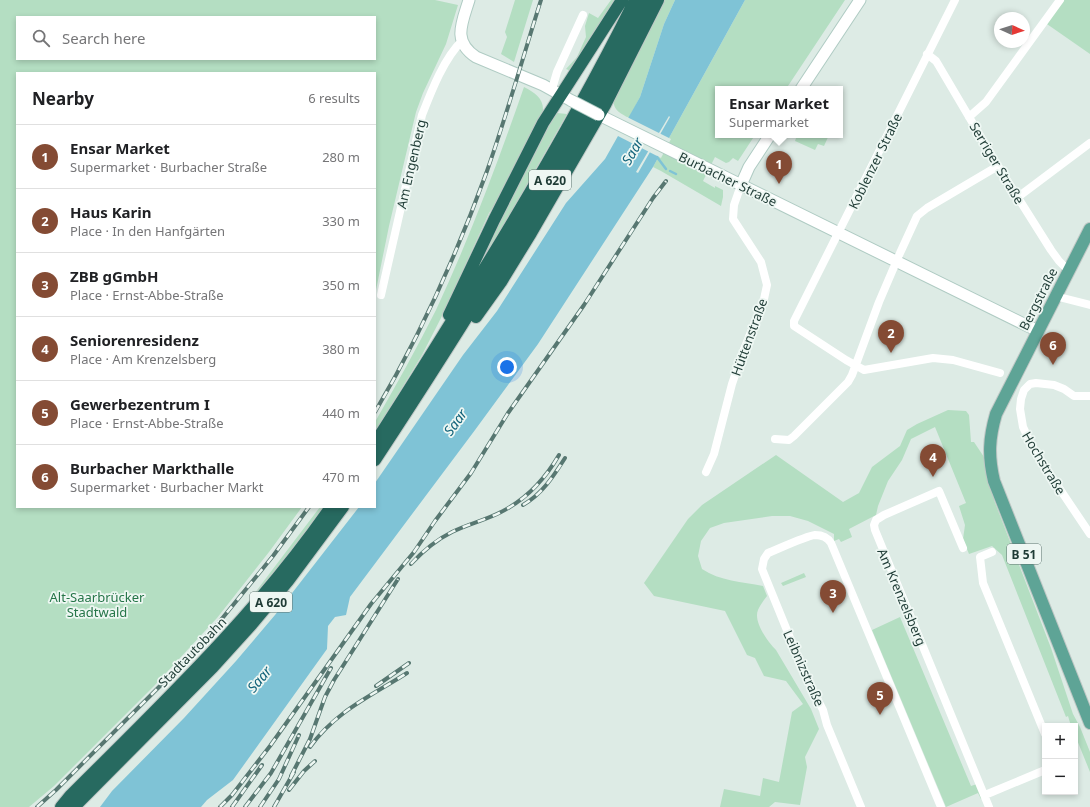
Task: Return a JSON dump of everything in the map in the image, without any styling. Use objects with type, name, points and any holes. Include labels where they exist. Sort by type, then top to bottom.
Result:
[{"type":"highway","points":[[440,352],[453,304],[543,123],[556,92],[606,26],[622,0]]},
{"type":"highway","name":"A 620","points":[[376,458],[440,352],[531,193],[635,0]]},
{"type":"highway","name":"A 620","points":[[376,441],[440,352],[539,199],[599,92],[647,0]]},
{"type":"highway","points":[[440,352],[466,330],[489,299],[531,233],[599,115],[658,0]]},
{"type":"highway","name":"Stadtautobahn","points":[[61,807],[75,791],[206,660],[244,618],[330,508]]},
{"type":"highway","name":"Stadtautobahn","points":[[74,807],[213,667],[252,624],[288,581],[342,508]]},
{"type":"main road","points":[[462,41],[461,32],[469,0]]},
{"type":"main road","points":[[803,86],[860,0]]},
{"type":"main road","name":"Burbacher Straße","points":[[462,41],[466,51],[476,57],[556,92],[711,171],[1038,331]]},
{"type":"main road","points":[[741,185],[749,167],[768,138]]},
{"type":"main road","name":"Bergstraße","points":[[1090,229],[1087,242],[1068,270],[996,414],[990,440],[991,469],[994,481],[1090,723]]},
{"type":"street","name":"Koblenzer Straße","points":[[856,366],[794,326],[794,321],[955,0]]},
{"type":"street","points":[[969,117],[986,102],[1060,0]]},
{"type":"street","points":[[556,92],[558,72],[583,16]]},
{"type":"street","name":"Am Engenberg","points":[[381,295],[422,115],[450,54],[462,41]]},
{"type":"street","name":"Serriger Straße","points":[[927,54],[936,61],[998,166],[1051,250],[1068,270]]},
{"type":"street","points":[[1018,197],[1090,143]]},
{"type":"street","points":[[775,439],[789,440],[848,382],[856,366],[879,302],[896,261],[914,221],[922,211],[998,166]]},
{"type":"street","name":"Hüttenstraße","points":[[706,472],[714,454],[736,370],[768,285],[761,262],[736,225],[734,219],[734,205],[741,185]]},
{"type":"street","points":[[1055,296],[1090,305]]},
{"type":"street","points":[[856,366],[864,370],[933,358],[943,358],[1000,373]]},
{"type":"street","name":"Hochstraße","points":[[1090,396],[1074,396],[1064,389],[1054,385],[1036,383],[1030,384],[1024,390],[1020,409],[1023,427],[1031,444],[1090,534]]},
{"type":"street","name":"Am Krenzelsberg","points":[[962,548],[939,491],[884,515],[876,520],[874,525],[877,537],[989,807]]},
{"type":"street","name":"Leibnizstraße","points":[[861,807],[827,725],[823,710],[806,677],[762,568],[764,559],[768,553],[814,535],[822,536],[829,540],[941,807]]},
{"type":"street","points":[[992,552],[980,557],[983,583],[1042,727]]},
{"type":"street","points":[[985,795],[1042,771]]},
{"type":"green space","name":"Alt-Saarbrücker Stadtwald","points":[[0,0],[435,0],[458,5],[446,44],[423,93],[416,112],[389,226],[376,290],[376,72],[16,72],[16,508],[301,508],[217,618],[154,686],[54,786],[29,807],[0,807]]},
{"type":"green space","points":[[515,0],[533,0],[514,62],[501,54],[507,37],[505,32]]},
{"type":"green space","points":[[611,0],[618,0],[571,71],[566,69],[577,57],[586,37],[585,26],[589,13],[598,18]]},
{"type":"green space","points":[[665,0],[675,0],[664,24],[640,97],[629,118],[615,108],[614,98]]},
{"type":"green space","points":[[745,0],[845,0],[788,86],[715,86],[715,138],[753,138],[738,161],[733,158],[726,163],[715,157],[703,181],[715,188],[715,186],[723,190],[721,206],[653,167]]},
{"type":"green space","points":[[1060,0],[1090,0],[1090,54],[1044,22]]},
{"type":"green space","points":[[524,87],[538,96],[542,103],[543,112],[495,205],[489,213],[443,314],[422,355],[376,430],[376,420],[436,310],[472,227]]},
{"type":"green space","points":[[557,113],[567,114],[482,264],[480,263],[540,139]]},
{"type":"green space","points":[[796,138],[828,138],[824,146],[818,144],[815,150],[795,141]]},
{"type":"green space","points":[[948,410],[966,411],[969,415],[971,442],[974,442],[986,460],[994,500],[1051,648],[1073,714],[1078,723],[1070,723],[1068,716],[1066,717],[1002,555],[992,546],[969,554],[963,539],[965,525],[959,506],[966,503],[935,427],[911,439],[902,460],[888,481],[876,515],[849,529],[852,537],[841,542],[839,539],[834,541],[834,534],[808,521],[790,516],[772,516],[724,523],[710,528],[701,541],[698,556],[702,569],[724,579],[763,586],[767,596],[758,610],[757,615],[759,626],[765,637],[776,650],[811,709],[819,729],[805,757],[807,767],[800,805],[775,802],[769,807],[720,807],[724,789],[760,796],[763,778],[779,782],[792,712],[803,704],[786,681],[764,676],[755,658],[747,655],[725,611],[654,596],[644,583],[688,519],[702,505],[776,455],[843,502],[859,493],[872,467],[900,446],[907,430]]},
{"type":"green space","points":[[319,508],[323,508],[253,600],[251,598]]},
{"type":"green space","points":[[804,573],[806,577],[783,586],[781,583]]},
{"type":"green space","points":[[900,617],[971,786],[977,784],[983,798],[981,799],[978,793],[946,807],[872,630]]},
{"type":"green space","points":[[1078,723],[1090,752],[1090,772],[1078,742]]},
{"type":"water","name":"Saar","points":[[675,0],[745,0],[653,167],[538,344],[350,597],[346,615],[335,617],[328,626],[327,649],[233,780],[207,800],[201,807],[100,807],[112,791],[184,718],[236,661],[275,615],[358,508],[376,508],[376,482],[463,355],[497,311],[566,203],[605,159],[640,97],[664,24]],"holes":[[[669,116],[670,117],[638,173],[636,172]]]},
{"type":"pier","points":[[627,117],[671,139],[661,158],[616,135]]},
{"type":"waterway","points":[[657,157],[666,169]]},
{"type":"waterway","points":[[670,171],[676,174]]},
{"type":"railway","points":[[376,410],[392,383],[437,294],[463,233],[487,171],[541,0]]},
{"type":"railway","points":[[220,807],[232,795],[270,746],[371,604],[414,552],[471,473],[508,413],[584,305],[653,198],[666,181]]},
{"type":"railway","points":[[411,564],[430,546],[446,535],[495,515],[519,501],[527,495],[548,472],[559,455]]},
{"type":"railway","points":[[523,505],[536,496],[565,458]]},
{"type":"railway","points":[[37,807],[56,790],[164,682],[216,626],[273,556],[308,508]]},
{"type":"railway","points":[[291,776],[310,739],[325,697],[334,680],[398,579]]},
{"type":"railway","points":[[376,686],[409,663]]},
{"type":"railway","points":[[245,807],[271,773],[331,668]]},
{"type":"railway","points":[[310,747],[331,723],[367,697],[407,673]]},
{"type":"railway","points":[[260,807],[279,779],[299,735]]},
{"type":"railway","points":[[289,790],[304,771],[315,761]]},
{"type":"railway","points":[[232,807],[262,765]]},
{"type":"railway","points":[[274,807],[294,772]]},
{"type":"place","name":"Ensar Market","points":[[779,184]]},
{"type":"place","name":"Haus Karin","points":[[891,353]]},
{"type":"place","name":"Burbacher Markthalle","points":[[1053,365]]},
{"type":"place","name":"Seniorenresidenz","points":[[933,477]]},
{"type":"place","name":"ZBB gGmbH","points":[[833,613]]},
{"type":"place","name":"Gewerbezentrum I","points":[[880,715]]}]
